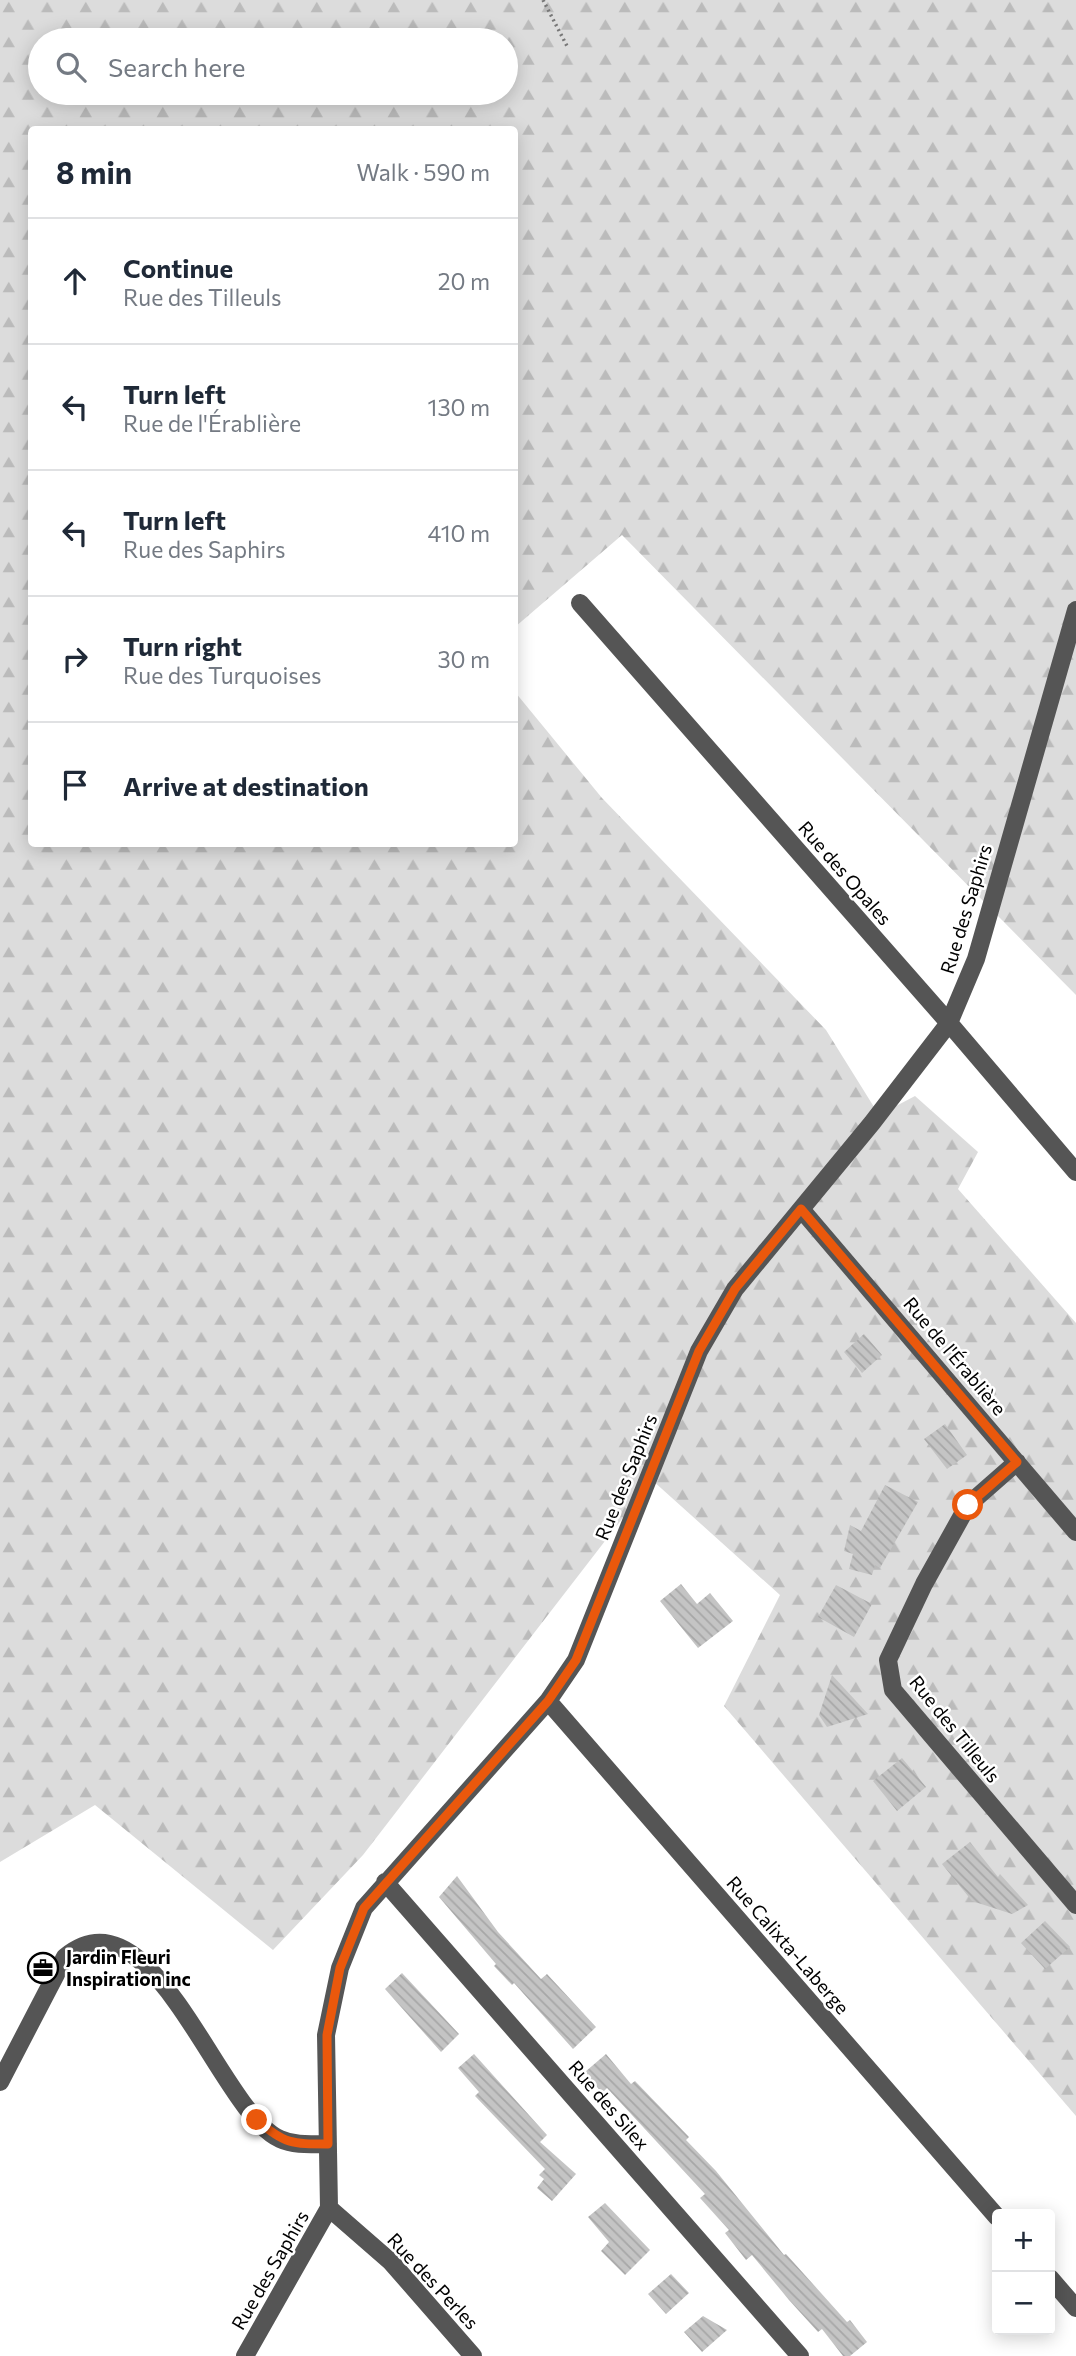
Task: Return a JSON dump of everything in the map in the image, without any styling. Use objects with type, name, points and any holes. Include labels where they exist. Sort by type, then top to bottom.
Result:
[{"type":"street","name":"Rue des Opales","points":[[580,603],[949,1023],[1076,1172]]},
{"type":"street","name":"Rue des Saphirs","points":[[245,2356],[329,2208],[327,2035],[340,1968],[364,1908],[548,1701],[576,1660],[699,1351],[735,1289],[949,1023],[976,959],[1076,610]]},
{"type":"street","name":"Rue de l'Érablière","points":[[801,1209],[1076,1532]]},
{"type":"street","name":"Rue des Tilleuls","points":[[1017,1462],[968,1505],[924,1584],[888,1660],[893,1690],[1076,1905]]},
{"type":"street","name":"Rue Calixta-Laberge","points":[[548,1701],[992,2211]]},
{"type":"street","name":"Rue des Silex","points":[[386,1882],[800,2356]]},
{"type":"street","points":[[0,2082],[65,1957],[79,1945],[107,1941],[127,1950],[167,1989],[257,2120],[278,2139],[301,2144],[328,2144]]},
{"type":"street","name":"Rue des Perles","points":[[329,2208],[391,2263],[473,2356]]},
{"type":"street","points":[[1055,2284],[1076,2308]]},
{"type":"path","points":[[543,0],[569,48]]},
{"type":"green space","points":[[0,0],[1076,0],[1076,995],[622,535],[518,624],[518,126],[28,126],[28,847],[518,847],[518,696],[602,798],[826,1030],[879,1115],[915,1096],[978,1152],[958,1189],[1076,1323],[1076,2116],[724,1706],[780,1595],[652,1480],[363,1855],[273,1950],[95,1805],[0,1862]]},
{"type":"building","points":[[864,1334],[882,1355],[862,1373],[844,1352]]},
{"type":"building","points":[[945,1424],[967,1455],[947,1469],[924,1439]]},
{"type":"building","points":[[885,1485],[918,1502],[880,1568],[875,1565],[872,1575],[849,1569],[853,1554],[844,1551],[850,1525],[861,1531]]},
{"type":"building","points":[[681,1584],[697,1604],[710,1593],[733,1621],[698,1648],[660,1601]]},
{"type":"building","points":[[836,1585],[872,1604],[854,1637],[818,1617]]},
{"type":"building","points":[[832,1675],[868,1714],[827,1727],[819,1715]]},
{"type":"building","points":[[902,1758],[926,1787],[897,1811],[873,1781]]},
{"type":"building","points":[[970,1842],[998,1877],[1000,1874],[1028,1905],[1012,1914],[972,1901],[942,1864]]},
{"type":"building","points":[[457,1876],[498,1932],[541,1979],[547,1974],[596,2027],[573,2049],[514,1983],[512,1985],[494,1966],[496,1964],[439,1897]]},
{"type":"building","points":[[1045,1921],[1070,1947],[1045,1969],[1021,1943]]},
{"type":"building","points":[[402,1973],[459,2034],[441,2052],[385,1989]]},
{"type":"building","points":[[474,2054],[547,2135],[540,2142],[576,2174],[552,2201],[537,2188],[544,2179],[539,2175],[545,2169],[475,2096],[479,2092],[458,2068]]},
{"type":"building","points":[[606,2054],[631,2084],[635,2081],[689,2137],[686,2140],[716,2171],[784,2255],[786,2254],[847,2322],[850,2320],[867,2342],[850,2356],[843,2356],[822,2329],[818,2332],[789,2300],[752,2255],[746,2260],[725,2233],[729,2230],[700,2198],[705,2194],[607,2088],[602,2093],[585,2072]]},
{"type":"building","points":[[605,2203],[650,2250],[625,2275],[601,2251],[609,2242],[588,2217]]},
{"type":"building","points":[[671,2274],[689,2293],[666,2314],[648,2294]]},
{"type":"building","points":[[703,2316],[727,2330],[702,2352],[684,2332]]},
{"type":"place","name":"Jardin Fleuri Inspiration inc","points":[[43,1968]]},
{"type":"route","points":[[257,2120],[278,2139],[301,2144],[328,2144],[327,2035],[340,1968],[364,1908],[548,1701],[576,1660],[699,1351],[735,1289],[801,1209],[1017,1462],[968,1505]]}]
